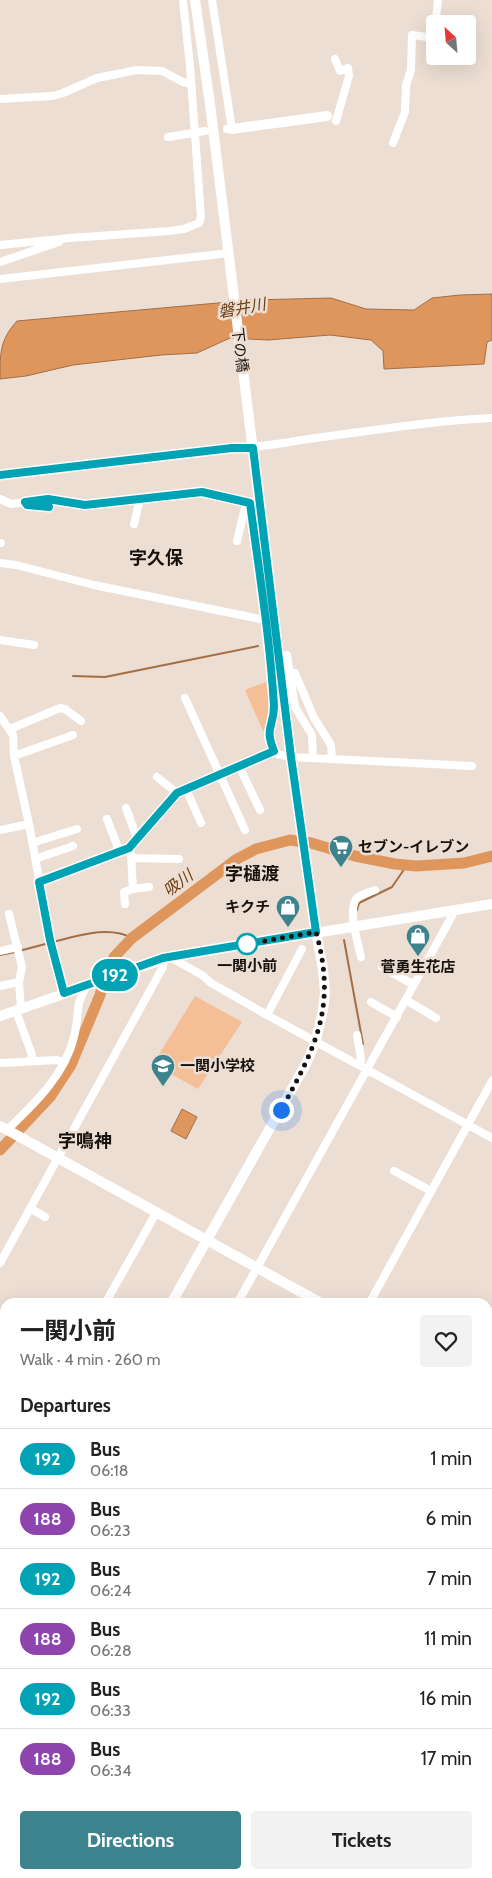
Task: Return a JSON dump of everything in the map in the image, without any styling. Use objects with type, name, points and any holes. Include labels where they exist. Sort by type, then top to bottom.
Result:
[{"type":"street","points":[[0,245],[161,232],[184,229],[199,223],[201,217],[200,198],[182,0]]},
{"type":"street","name":"下の橋","points":[[174,1298],[306,1064],[316,1040],[325,993],[323,969],[300,826],[195,0]]},
{"type":"street","points":[[212,0],[230,129],[331,119],[349,76],[348,68],[340,71],[335,59]]},
{"type":"street","points":[[436,15],[438,0]]},
{"type":"street","points":[[393,143],[405,112],[406,85],[411,70],[412,35],[426,37]]},
{"type":"street","points":[[0,99],[52,96],[64,93],[97,78],[137,70],[162,71],[191,84]]},
{"type":"street","points":[[168,137],[205,131]]},
{"type":"street","points":[[0,262],[70,238]]},
{"type":"street","points":[[0,279],[229,256]]},
{"type":"street","points":[[0,475],[453,420],[492,418]]},
{"type":"street","points":[[0,499],[11,504],[48,499],[85,505],[202,492],[250,503],[274,709],[268,738],[274,751],[277,754],[291,757],[472,766]]},
{"type":"street","points":[[134,524],[140,498]]},
{"type":"street","points":[[25,502],[27,505],[49,507]]},
{"type":"street","points":[[238,541],[245,508],[244,502]]},
{"type":"street","points":[[0,563],[16,565],[94,585],[265,620]]},
{"type":"street","points":[[0,640],[34,645]]},
{"type":"street","points":[[287,655],[295,707],[312,735],[313,758]]},
{"type":"street","points":[[295,673],[314,718],[331,745],[332,759]]},
{"type":"street","points":[[185,698],[245,830]]},
{"type":"street","points":[[10,729],[60,708],[65,709],[81,720]]},
{"type":"street","points":[[0,717],[13,735],[14,756],[29,824],[50,940],[64,993]]},
{"type":"street","points":[[14,756],[73,735]]},
{"type":"street","points":[[39,882],[129,848],[177,793],[274,751]]},
{"type":"street","points":[[239,766],[260,810]]},
{"type":"street","points":[[157,777],[177,793]]},
{"type":"street","points":[[186,789],[201,823]]},
{"type":"street","points":[[126,808],[137,838]]},
{"type":"street","points":[[107,819],[117,845],[117,853]]},
{"type":"street","points":[[0,830],[29,824]]},
{"type":"street","points":[[32,843],[77,829]]},
{"type":"street","points":[[35,859],[73,846]]},
{"type":"street","points":[[129,848],[133,889]]},
{"type":"street","points":[[131,858],[178,859]]},
{"type":"street","points":[[125,904],[124,892],[149,887]]},
{"type":"street","points":[[361,956],[353,914],[355,900],[359,896],[375,890]]},
{"type":"street","points":[[0,1016],[167,957],[492,904]]},
{"type":"street","points":[[240,1298],[397,1017],[454,910]]},
{"type":"street","points":[[9,914],[22,966],[19,982],[18,1010],[32,1055],[30,1060]]},
{"type":"street","points":[[0,951],[18,947]]},
{"type":"street","points":[[267,1015],[302,949]]},
{"type":"street","points":[[167,957],[202,975],[211,983],[267,1015],[316,1040],[492,1138]]},
{"type":"street","points":[[0,1263],[164,967],[167,957]]},
{"type":"street","points":[[382,967],[414,985]]},
{"type":"street","points":[[0,986],[19,982]]},
{"type":"street","points":[[91,983],[80,1003],[74,1038],[64,1062],[52,1083],[8,1131],[313,1298]]},
{"type":"street","points":[[406,1000],[436,1018]]},
{"type":"street","points":[[371,1002],[397,1017]]},
{"type":"street","points":[[357,1035],[361,1059],[360,1065]]},
{"type":"street","points":[[0,1063],[30,1060],[57,1060],[64,1062]]},
{"type":"street","points":[[372,1298],[492,1081]]},
{"type":"street","points":[[394,1171],[432,1191]]},
{"type":"street","points":[[30,1208],[45,1216]]},
{"type":"street","points":[[108,1298],[156,1212]]},
{"type":"shaded area","points":[[266,682],[271,712],[266,729],[263,731],[245,690]]},
{"type":"shaded area","points":[[195,996],[242,1022],[198,1089],[153,1064]]},
{"type":"water","name":"磐井川","points":[[492,294],[492,340],[487,342],[484,364],[384,369],[383,351],[371,340],[330,335],[268,340],[230,338],[197,353],[73,365],[26,376],[0,379],[2,347],[7,334],[17,321],[251,300],[331,298],[366,309],[414,310],[432,298]]},
{"type":"water","points":[[182,1109],[197,1117],[186,1139],[171,1131]]},
{"type":"waterway","points":[[73,676],[105,677],[258,646]]},
{"type":"waterway","name":"吸川","points":[[0,1150],[50,1097],[71,1065],[100,995],[107,969],[115,956],[132,938],[237,859],[256,849],[290,840],[311,843],[355,856],[416,866],[464,863],[492,856]]},
{"type":"waterway","points":[[357,910],[359,903],[392,887],[407,865]]},
{"type":"waterway","points":[[53,942],[103,932],[123,934],[132,938]]},
{"type":"waterway","points":[[344,940],[363,1044]]},
{"type":"waterway","points":[[19,951],[49,943]]},
{"type":"waterway","points":[[0,955],[15,952]]},
{"type":"bus line","name":"192","points":[[0,475],[232,448],[253,448],[291,757],[316,932],[163,958],[64,993],[50,940],[39,882],[129,848],[177,793],[274,751],[268,738],[274,709],[250,503],[202,492],[85,505],[48,499],[25,502],[27,505],[49,507]]},
{"type":"place","name":"セブン-イレブン","points":[[341,868]]},
{"type":"place","name":"キクチ","points":[[288,928]]},
{"type":"place","name":"一関小前","points":[[247,944]]},
{"type":"place","name":"菅勇生花店","points":[[418,957]]},
{"type":"place","name":"一関小学校","points":[[163,1087]]},
{"type":"district","name":"字久保","points":[[156,558]]},
{"type":"district","name":"字樋渡","points":[[252,874]]},
{"type":"district","name":"字鳴神","points":[[85,1141]]},
{"type":"route","points":[[247,944],[316,932],[320,948],[325,993],[316,1040],[306,1064],[281,1110]]}]
